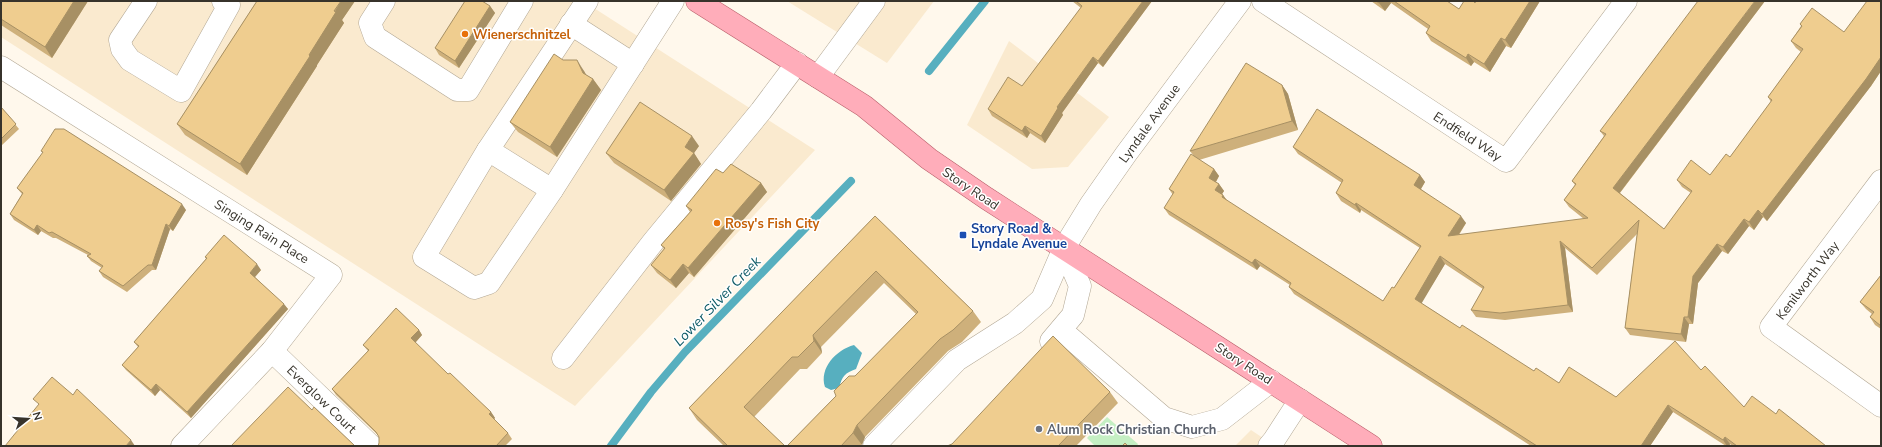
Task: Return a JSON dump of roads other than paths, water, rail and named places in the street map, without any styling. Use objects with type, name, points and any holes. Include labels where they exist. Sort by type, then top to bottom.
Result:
[{"type":"main road","name":"Story Road","points":[[697,1],[864,106],[935,164],[1371,446]]},
{"type":"street","points":[[146,1],[120,40],[122,49],[130,60],[181,91],[229,5],[223,1]]},
{"type":"street","points":[[384,1],[370,22],[375,36],[457,90],[468,90],[522,1]]},
{"type":"street","points":[[587,1],[488,150],[424,257],[474,288],[489,283],[552,190],[673,1]]},
{"type":"street","points":[[818,77],[874,1]]},
{"type":"street","name":"Lyndale Avenue","points":[[874,446],[957,360],[1015,323],[1042,299],[1064,248],[1091,204],[1126,154],[1240,1]]},
{"type":"street","name":"Endfield Way","points":[[1263,1],[1506,161],[1626,1]]},
{"type":"street","points":[[571,24],[633,64]]},
{"type":"street","points":[[563,358],[654,242],[761,111],[797,63]]},
{"type":"street","name":"Singing Rain Place","points":[[1,67],[331,275],[272,352],[182,446]]},
{"type":"street","points":[[488,150],[552,190]]},
{"type":"street","name":"Kenilworth Way","points":[[1881,181],[1771,328],[1881,406]]},
{"type":"street","points":[[1035,358],[1073,315],[1080,286],[1064,248]]},
{"type":"street","points":[[1061,330],[1164,418],[1192,427],[1222,419],[1271,381]]},
{"type":"street","name":"Everglow Court","points":[[272,352],[371,446]]},
{"type":"street","points":[[1269,446],[1300,400]]},
{"type":"water","points":[[854,345],[862,353],[856,369],[844,376],[839,388],[831,390],[825,387],[824,373],[830,361],[835,355],[847,347]]},
{"type":"waterway","name":"Lower Silver Creek","points":[[929,71],[985,1]]},
{"type":"waterway","name":"Lower Silver Creek","points":[[611,446],[651,392],[685,352],[851,181]]},
{"type":"place","name":"Wienerschnitzel","points":[[465,34]]},
{"type":"place","name":"Rosy's Fish City","points":[[717,223]]},
{"type":"place","name":"Story Road & Lyndale Avenue","points":[[963,235]]},
{"type":"place","name":"Alum Rock Christian Church","points":[[1039,429]]}]
